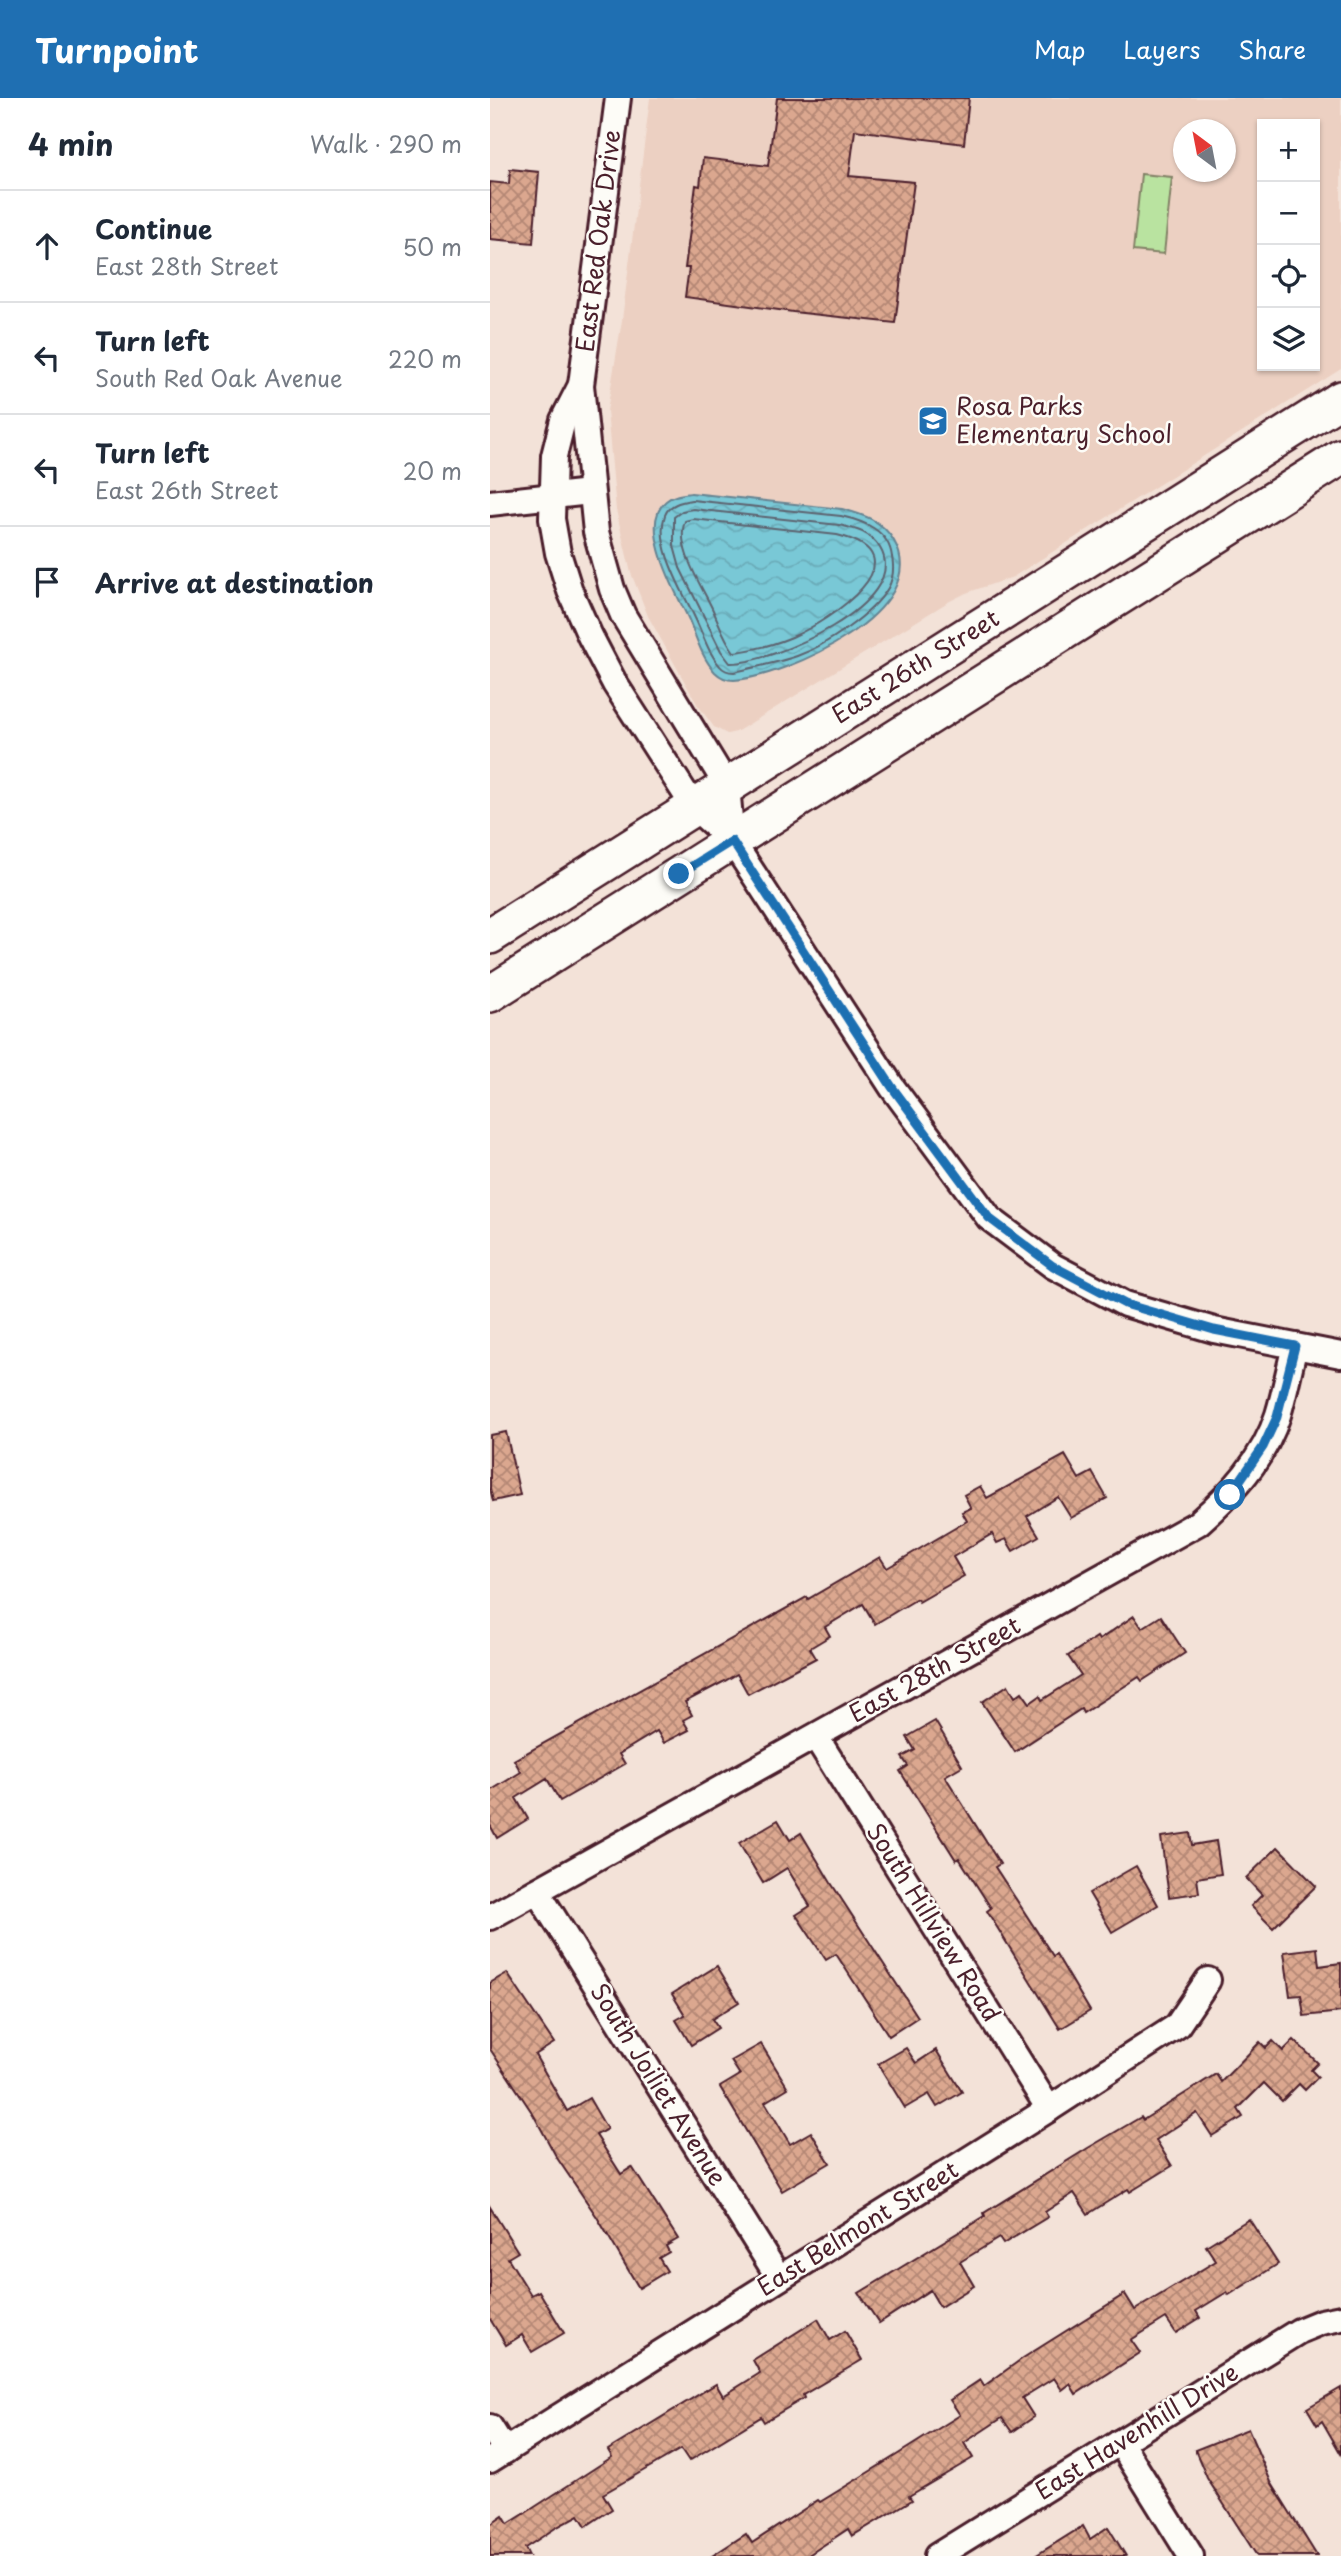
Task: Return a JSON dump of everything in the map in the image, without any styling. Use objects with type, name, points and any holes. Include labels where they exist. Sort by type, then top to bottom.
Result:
[{"type":"main road","name":"East 26th Street","points":[[490,936],[1341,399]]},
{"type":"main road","name":"East 26th Street","points":[[490,993],[1341,457]]},
{"type":"street","name":"East Red Oak Drive","points":[[618,98],[581,385],[596,532],[604,564],[623,615],[727,786],[732,841]]},
{"type":"street","name":"East Red Oak Drive","points":[[581,385],[563,420],[554,456],[552,495],[558,553],[570,592],[615,684],[694,807],[732,841]]},
{"type":"street","points":[[490,503],[590,492]]},
{"type":"street","points":[[732,841],[892,1087],[989,1218],[1053,1266],[1125,1304],[1214,1330],[1341,1355]]},
{"type":"street","name":"East 28th Street","points":[[490,1917],[1198,1523],[1230,1495],[1263,1447],[1277,1417],[1295,1346]]},
{"type":"street","name":"South Hillview Road","points":[[816,1737],[1049,2109]]},
{"type":"street","name":"South Joiliet Avenue","points":[[537,1891],[779,2278]]},
{"type":"street","name":"East Belmont Street","points":[[497,2455],[1177,2026],[1208,1980]]},
{"type":"street","name":"East Havenhill Drive","points":[[937,2556],[1299,2330],[1341,2318]]},
{"type":"street","points":[[490,2427],[497,2455]]},
{"type":"street","points":[[1120,2442],[1191,2556]]},
{"type":"shaded area","name":"Rosa Parks Elementary School","points":[[650,98],[1341,98],[1341,369],[1013,577],[948,602],[736,732],[727,734],[714,727],[697,704],[648,616],[631,573],[616,510],[607,411],[622,320]]},
{"type":"green space","points":[[1141,174],[1172,177],[1164,254],[1133,251]]},
{"type":"water","points":[[691,493],[842,509],[872,519],[884,528],[894,541],[901,567],[893,591],[875,615],[818,653],[787,667],[757,676],[734,680],[723,678],[710,666],[703,654],[662,560],[657,542],[658,512],[669,499]]},
{"type":"building","points":[[777,98],[969,98],[964,144],[855,130],[849,176],[914,182],[895,323],[685,297],[689,268],[685,268],[696,185],[700,186],[703,158],[768,166]]},
{"type":"building","points":[[510,169],[539,172],[533,243],[490,239],[490,182],[509,184]]},
{"type":"building","points":[[506,1432],[520,1495],[493,1501],[490,1488],[490,1435]]},
{"type":"building","points":[[1065,1455],[1079,1479],[1092,1472],[1107,1498],[1071,1518],[1058,1497],[1027,1516],[1039,1536],[1013,1551],[1006,1539],[997,1543],[992,1534],[953,1557],[964,1576],[919,1602],[917,1599],[875,1624],[863,1604],[825,1627],[830,1636],[810,1648],[816,1658],[748,1694],[737,1674],[685,1702],[692,1715],[683,1720],[689,1730],[664,1743],[657,1731],[619,1754],[625,1764],[560,1801],[547,1779],[516,1798],[528,1819],[497,1838],[490,1825],[490,1791],[521,1772],[514,1760],[880,1557],[887,1568],[967,1521],[962,1512],[971,1508],[964,1495],[980,1486],[987,1498]]},
{"type":"building","points":[[1134,1616],[1142,1628],[1161,1616],[1185,1653],[1142,1681],[1139,1677],[1083,1713],[1081,1709],[1015,1752],[982,1702],[1008,1685],[1015,1697],[1022,1692],[1030,1703],[1040,1696],[1042,1700],[1081,1675],[1068,1656],[1097,1637],[1099,1640]]},
{"type":"building","points":[[935,1721],[962,1766],[945,1776],[1000,1864],[995,1867],[1053,1956],[1056,1954],[1090,2011],[1060,2029],[987,1911],[991,1908],[959,1858],[956,1860],[900,1771],[908,1766],[902,1757],[915,1750],[907,1737]]},
{"type":"building","points":[[778,1820],[790,1840],[801,1833],[918,2017],[889,2036],[836,1954],[826,1960],[796,1915],[810,1906],[787,1868],[763,1883],[739,1843]]},
{"type":"building","points":[[1190,1833],[1192,1845],[1216,1841],[1221,1874],[1197,1878],[1199,1893],[1169,1897],[1161,1837]]},
{"type":"building","points":[[1278,1847],[1316,1886],[1273,1928],[1251,1906],[1262,1895],[1246,1878]]},
{"type":"building","points":[[1136,1866],[1158,1905],[1112,1932],[1089,1893]]},
{"type":"building","points":[[1317,1948],[1319,1966],[1341,1963],[1341,2012],[1304,2016],[1301,1995],[1290,1996],[1284,1952]]},
{"type":"building","points":[[717,1966],[739,2002],[712,2019],[718,2028],[691,2045],[676,2020],[685,2015],[672,1994]]},
{"type":"building","points":[[507,1973],[554,2043],[535,2055],[567,2111],[589,2098],[607,2129],[596,2135],[621,2174],[632,2167],[678,2239],[666,2246],[669,2252],[659,2258],[667,2271],[639,2288],[597,2217],[557,2158],[533,2114],[490,2049],[490,1983]]},
{"type":"building","points":[[1294,2040],[1318,2063],[1311,2070],[1318,2077],[1305,2090],[1299,2084],[1282,2101],[1264,2083],[1238,2109],[1243,2117],[1212,2136],[1197,2113],[1156,2140],[1172,2166],[1088,2214],[1074,2193],[1045,2212],[1048,2217],[1003,2244],[999,2238],[960,2262],[974,2286],[940,2307],[930,2290],[879,2323],[859,2293],[1141,2117],[1143,2120],[1216,2074],[1221,2082],[1260,2042],[1266,2048],[1273,2041],[1283,2051]]},
{"type":"building","points":[[761,2044],[788,2088],[765,2102],[790,2144],[811,2132],[830,2163],[782,2191],[720,2087],[740,2075],[731,2061]]},
{"type":"building","points":[[906,2048],[916,2063],[936,2050],[962,2092],[937,2107],[929,2094],[905,2108],[878,2064]]},
{"type":"building","points":[[490,2207],[518,2252],[508,2258],[531,2295],[539,2291],[564,2333],[532,2352],[522,2335],[506,2345],[490,2319]]},
{"type":"building","points":[[1249,2219],[1278,2264],[1229,2295],[1227,2292],[1196,2311],[1200,2318],[1176,2333],[1166,2318],[1131,2340],[1140,2353],[1076,2394],[1070,2384],[1062,2390],[1054,2378],[1022,2398],[1034,2417],[1012,2432],[1002,2418],[964,2443],[973,2458],[909,2496],[912,2500],[852,2536],[848,2529],[807,2556],[712,2556],[746,2534],[752,2543],[960,2415],[950,2400],[980,2380],[984,2386],[1023,2358],[1125,2294],[1135,2310],[1216,2261],[1206,2246]]},
{"type":"building","points":[[818,2319],[830,2340],[845,2331],[862,2360],[764,2422],[761,2417],[689,2461],[681,2449],[603,2494],[612,2509],[586,2526],[579,2515],[525,2548],[529,2556],[490,2556],[490,2525],[503,2516],[508,2524],[612,2457],[608,2450],[716,2384],[723,2396],[760,2373],[753,2360]]},
{"type":"building","points":[[1341,2388],[1341,2454],[1322,2421],[1317,2425],[1307,2408]]},
{"type":"building","points":[[1248,2429],[1271,2482],[1317,2556],[1257,2556],[1207,2478],[1195,2450]]},
{"type":"building","points":[[1083,2526],[1090,2539],[1108,2527],[1126,2556],[1035,2556]]},
{"type":"place","name":"Rosa Parks Elementary School","points":[[933,421]]},
{"type":"route","points":[[679,874],[732,841],[892,1087],[989,1218],[1053,1266],[1125,1304],[1214,1330],[1295,1346],[1277,1417],[1248,1472],[1230,1495]]}]
